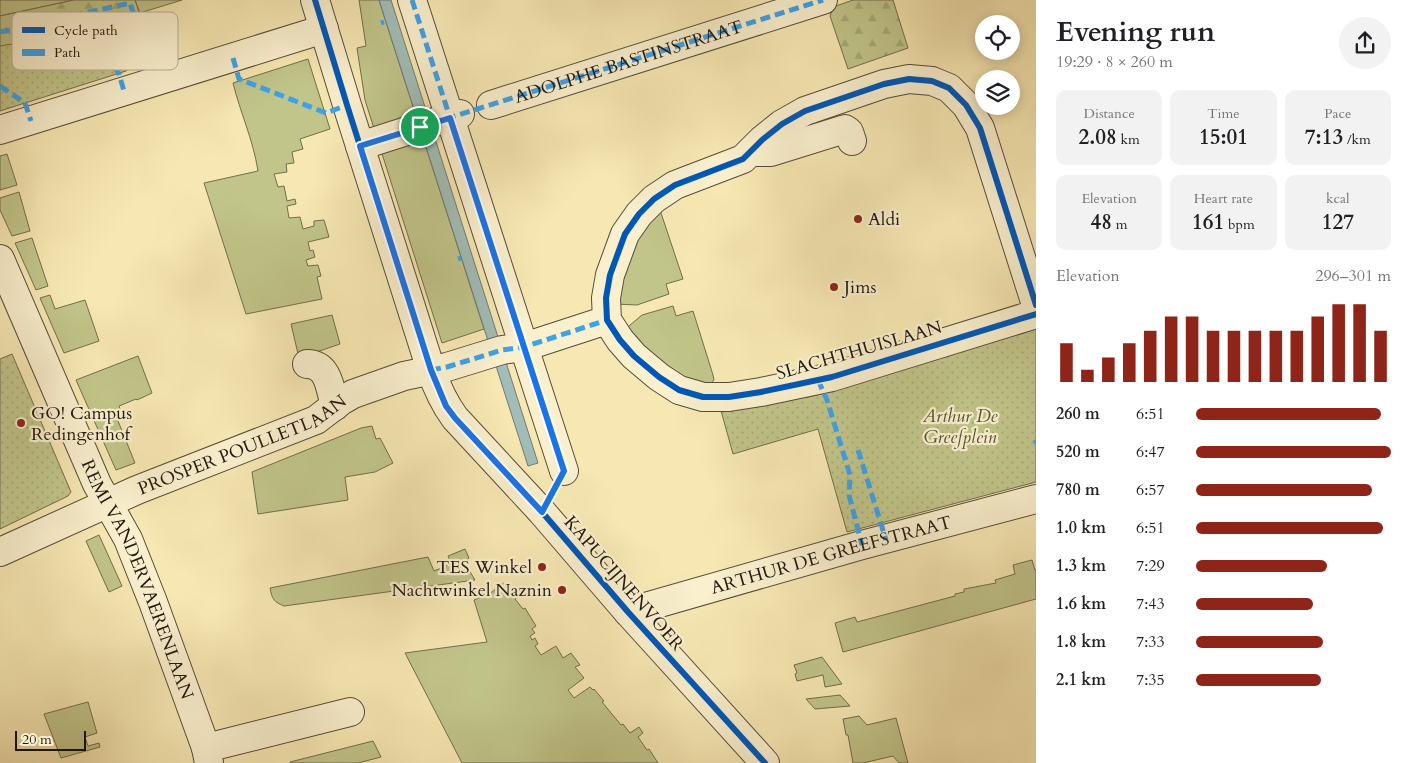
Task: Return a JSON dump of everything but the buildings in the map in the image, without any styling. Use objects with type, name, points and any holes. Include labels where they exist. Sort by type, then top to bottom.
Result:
[{"type":"street","name":"KAPUCIJNENVOER","points":[[316,0],[431,370],[446,406],[542,512],[628,612],[765,763]]},
{"type":"street","name":"ADOLPHE BASTINSTRAAT","points":[[491,105],[823,0]]},
{"type":"street","points":[[416,1],[440,121],[506,350],[564,471]]},
{"type":"street","points":[[0,130],[324,29]]},
{"type":"street","points":[[431,370],[607,320],[606,298],[610,276],[625,234],[639,214],[654,199],[676,185],[743,159],[782,124],[805,111],[884,84],[909,79],[932,81],[949,88],[966,105],[980,128],[1036,305]]},
{"type":"street","points":[[360,146],[440,121]]},
{"type":"street","points":[[751,152],[771,152],[845,129],[849,132],[852,141]]},
{"type":"street","name":"REMI VANDERVAERENLAAN","points":[[0,259],[97,484],[128,539],[153,602],[208,755]]},
{"type":"street","name":"SLACHTHUISLAAN","points":[[607,320],[620,340],[634,356],[659,377],[679,390],[703,397],[728,397],[832,377],[1036,314]]},
{"type":"street","points":[[832,377],[835,366],[840,361],[946,328],[951,324],[951,315]]},
{"type":"street","points":[[307,364],[314,364],[326,375],[335,406]]},
{"type":"street","name":"PROSPER POULLETLAAN","points":[[0,552],[137,490],[316,420],[353,394],[404,376],[431,370]]},
{"type":"street","name":"ARTHUR DE GREEFSTRAAT","points":[[628,612],[862,545],[1036,499]]},
{"type":"street","points":[[208,755],[350,712]]},
{"type":"green space","points":[[0,0],[74,0],[12,12],[0,16]]},
{"type":"green space","points":[[74,0],[135,0],[139,12],[18,12]]},
{"type":"green space","points":[[135,0],[182,0],[143,12],[140,12]]},
{"type":"green space","points":[[359,0],[379,0],[484,329],[442,343],[365,100],[357,48],[366,46]]},
{"type":"green space","points":[[853,0],[893,0],[908,48],[848,69],[830,16],[833,7]]},
{"type":"green space","points":[[12,13],[12,50],[0,51],[0,16]]},
{"type":"green space","points":[[12,44],[12,70],[126,71],[0,111],[0,46]]},
{"type":"green space","points":[[308,59],[330,129],[300,139],[303,149],[292,152],[294,163],[286,164],[287,172],[274,174],[278,187],[284,186],[287,201],[295,199],[296,204],[287,206],[289,218],[300,217],[303,229],[314,226],[314,221],[324,220],[329,237],[308,242],[310,251],[313,250],[315,257],[306,260],[308,266],[318,265],[321,276],[317,277],[322,299],[246,314],[204,183],[258,171],[233,83]]},
{"type":"green space","points":[[7,154],[17,185],[0,190],[0,156]]},
{"type":"green space","points":[[19,192],[30,231],[12,236],[0,210],[0,198]]},
{"type":"green space","points":[[660,210],[683,279],[666,284],[669,294],[637,305],[615,304],[627,245]]},
{"type":"green space","points":[[32,238],[48,286],[36,290],[15,243]]},
{"type":"green space","points":[[50,295],[55,309],[85,300],[99,341],[64,353],[40,298]]},
{"type":"green space","points":[[673,306],[676,316],[693,311],[714,380],[708,387],[686,381],[623,331],[642,315]]},
{"type":"green space","points":[[332,315],[340,344],[299,358],[291,324]]},
{"type":"green space","name":"Arthur De Greefplein","points":[[1036,327],[1036,482],[847,532],[818,429],[733,454],[720,407],[759,404],[813,396]]},
{"type":"green space","name":"GO! Campus Redingenhof","points":[[12,354],[71,492],[68,496],[0,529],[0,359]]},
{"type":"green space","points":[[138,356],[152,393],[119,406],[120,409],[114,411],[135,463],[116,470],[76,380]]},
{"type":"green space","points":[[372,426],[376,439],[380,438],[393,463],[375,472],[345,477],[348,500],[258,514],[252,472],[361,428]]},
{"type":"green space","points":[[99,535],[122,586],[109,592],[86,541]]},
{"type":"green space","points":[[465,549],[469,558],[464,562],[475,580],[284,606],[274,600],[270,588],[428,557],[434,571],[451,564],[448,556]]},
{"type":"green space","points":[[1032,560],[1036,570],[1036,599],[843,652],[835,623],[855,617],[857,622],[955,596],[955,594],[964,592],[964,589],[996,583],[995,580],[1015,574],[1013,565]]},
{"type":"green space","points":[[505,582],[518,597],[515,599],[523,609],[525,608],[536,626],[532,629],[535,633],[530,636],[532,640],[535,638],[538,644],[535,646],[541,655],[556,646],[563,658],[571,653],[580,665],[575,667],[584,678],[568,690],[574,698],[590,687],[594,689],[604,701],[602,702],[630,733],[639,727],[643,733],[638,737],[658,763],[462,763],[405,653],[487,642],[474,600],[492,592]]},
{"type":"green space","points":[[822,657],[842,684],[825,687],[823,675],[797,681],[794,665]]},
{"type":"green space","points":[[840,695],[850,706],[815,709],[806,699]]},
{"type":"green space","points":[[88,702],[97,733],[85,737],[88,746],[99,743],[100,747],[61,758],[44,714]]},
{"type":"green space","points":[[859,716],[867,725],[896,718],[908,763],[899,763],[893,756],[863,763],[853,763],[843,719]]},
{"type":"green space","points":[[373,741],[381,757],[358,763],[290,763],[290,762]]},
{"type":"water","points":[[379,0],[391,0],[538,463],[528,466]]},
{"type":"marked path","points":[[412,0],[564,471]]},
{"type":"marked path","points":[[360,146],[823,0]]},
{"type":"marked path","points":[[90,12],[130,3],[133,12]]},
{"type":"marked path","points":[[0,32],[12,29]]},
{"type":"marked path","points":[[233,58],[239,79],[326,113],[347,105]]},
{"type":"marked path","points":[[116,70],[124,91]]},
{"type":"marked path","points":[[0,86],[25,103],[31,121]]},
{"type":"marked path","points":[[431,370],[502,350],[524,347],[607,320]]},
{"type":"marked path","points":[[818,380],[827,400],[850,475],[849,495],[862,545]]},
{"type":"marked path","points":[[858,450],[886,540]]},
{"type":"cycle path","points":[[315,0],[431,370],[447,407],[542,512],[628,612],[765,763]]},
{"type":"cycle path","points":[[1036,305],[980,128],[966,105],[949,88],[932,81],[909,79],[884,84],[805,111],[782,124],[743,159],[675,185],[654,199],[639,214],[625,234],[610,275],[606,298],[607,320],[620,340],[634,356],[659,377],[679,390],[703,397],[729,397],[832,377],[1036,314]]},
{"type":"place","name":"Aldi","points":[[858,219]]},
{"type":"place","name":"Jims","points":[[834,287]]},
{"type":"place","name":"GO! Campus Redingenhof","points":[[21,423]]},
{"type":"place","name":"TES Winkel","points":[[542,567]]},
{"type":"place","name":"Nachtwinkel Naznin","points":[[562,590]]},
{"type":"route","points":[[450,118],[564,471],[542,512],[455,418],[436,387],[360,146],[420,127],[450,118]]}]
